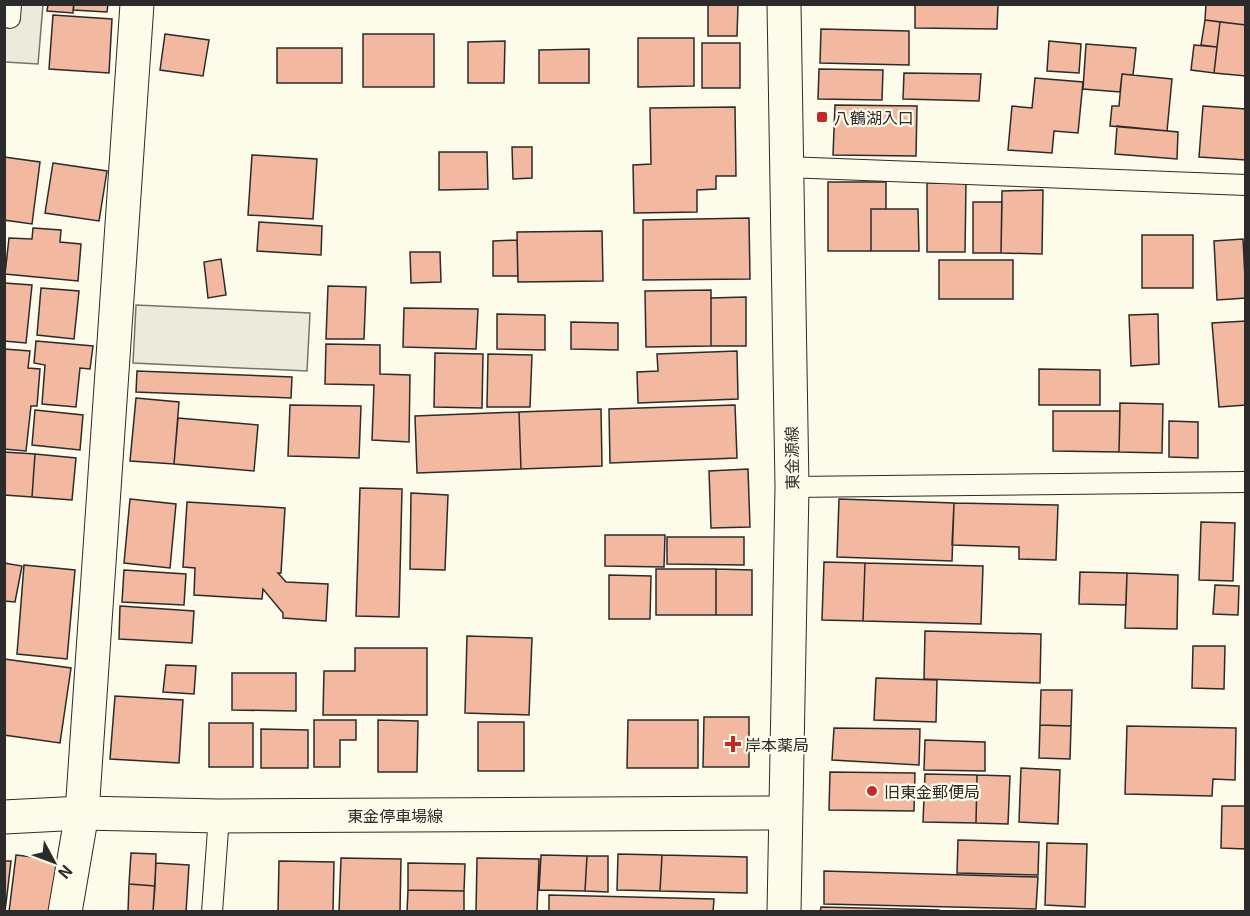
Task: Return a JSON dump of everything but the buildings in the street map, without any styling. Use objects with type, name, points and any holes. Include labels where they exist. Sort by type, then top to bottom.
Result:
[{"type":"main road","points":[[65,912],[82,813],[137,4]]},
{"type":"main road","name":"東金源線","points":[[784,4],[792,487],[784,912]]},
{"type":"main road","name":"東金停車場線","points":[[4,817],[82,813],[219,816],[785,813]]},
{"type":"lane","points":[[786,167],[1245,185]]},
{"type":"lane","points":[[792,487],[1245,482]]},
{"type":"lane","points":[[212,912],[219,816]]},
{"type":"shaded area","points":[[4,5],[43,5],[38,64],[5,62]]},
{"type":"shaded area","points":[[136,305],[310,313],[307,371],[133,363]]},
{"type":"place","name":"八鶴湖入口","points":[[822,117]]},
{"type":"place","name":"岸本薬局","points":[[733,744]]},
{"type":"place","name":"旧東金郵便局","points":[[872,791]]}]
